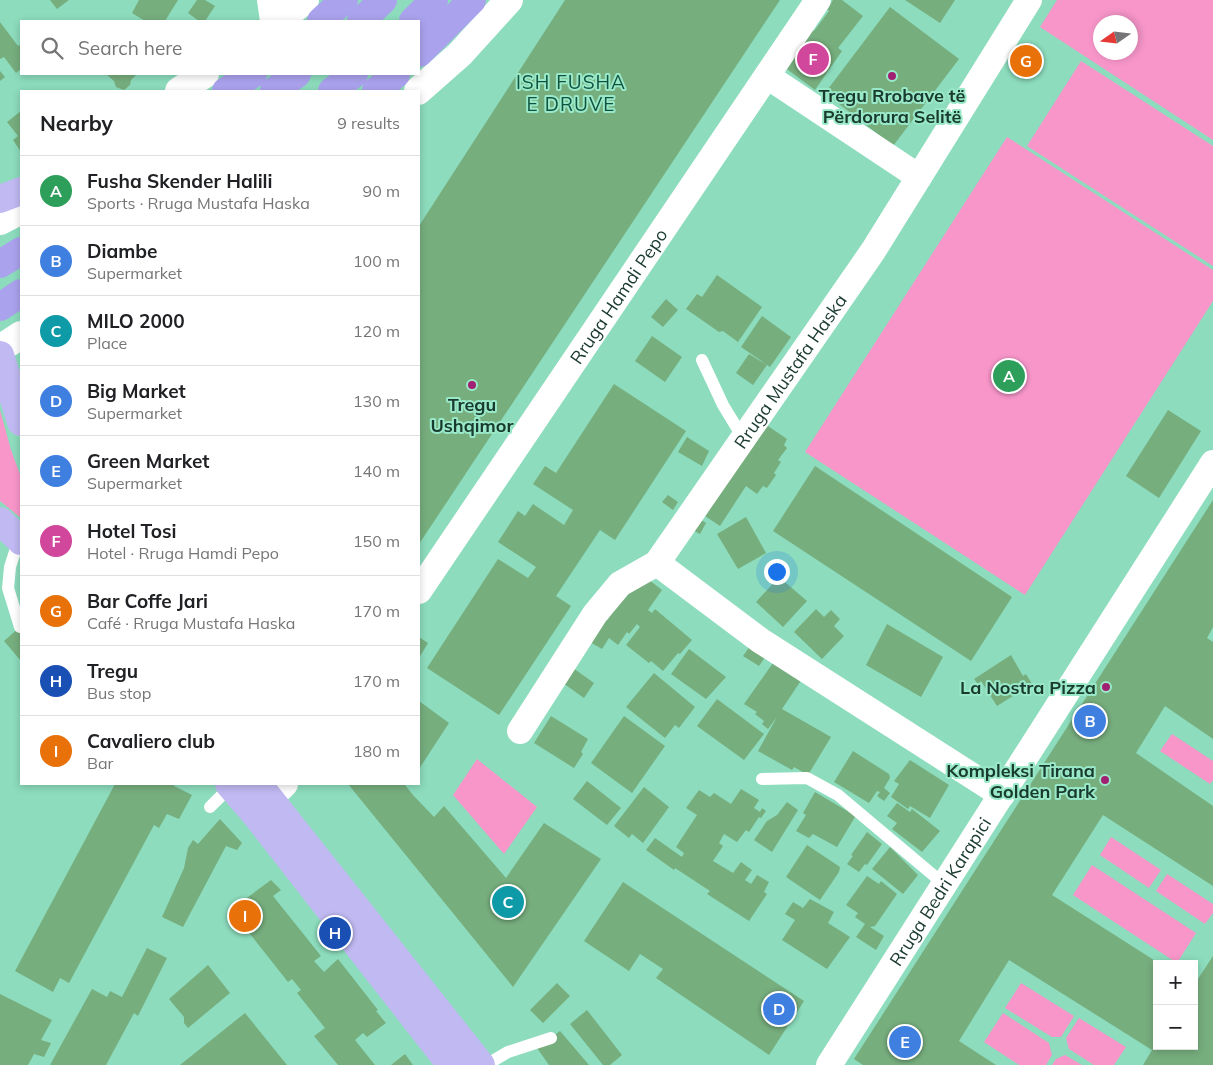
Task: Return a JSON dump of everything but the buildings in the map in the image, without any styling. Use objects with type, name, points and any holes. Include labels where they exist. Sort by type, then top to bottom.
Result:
[{"type":"highway","points":[[322,20],[344,0]]},
{"type":"highway","points":[[362,20],[383,0]]},
{"type":"highway","points":[[414,20],[434,0]]},
{"type":"highway","points":[[420,52],[472,0]]},
{"type":"highway","points":[[228,90],[251,75]]},
{"type":"highway","points":[[275,90],[296,75]]},
{"type":"highway","points":[[333,90],[353,75]]},
{"type":"highway","points":[[377,90],[395,75]]},
{"type":"highway","points":[[0,264],[20,252]]},
{"type":"highway","points":[[0,307],[20,294]]},
{"type":"main road","points":[[280,20],[305,0]]},
{"type":"main road","points":[[419,90],[460,54],[509,0]]},
{"type":"main road","points":[[181,90],[203,75]]},
{"type":"main road","points":[[0,199],[20,191]]},
{"type":"main road","points":[[0,221],[20,211]]},
{"type":"main road","points":[[4,347],[20,418]]},
{"type":"main road","points":[[230,785],[255,814],[452,1065]]},
{"type":"main road","points":[[271,789],[482,1065]]},
{"type":"street","points":[[270,0],[273,20]]},
{"type":"street","name":"Rruga Hamdi Pepo","points":[[420,590],[818,0]]},
{"type":"street","name":"Rruga Mustafa Haska","points":[[520,731],[596,614],[620,584],[657,563],[872,251],[1029,0]]},
{"type":"street","points":[[767,76],[919,177]]},
{"type":"street","name":"Rruga Bedri Karapici","points":[[829,1065],[1213,463]]},
{"type":"street","points":[[657,563],[761,641],[1002,795]]},
{"type":"lane","points":[[702,360],[723,405],[743,438]]},
{"type":"lane","points":[[13,534],[8,588],[20,628]]},
{"type":"lane","points":[[762,779],[807,778],[838,795],[945,884]]},
{"type":"lane","points":[[210,806],[230,785]]},
{"type":"lane","points":[[486,1065],[508,1052],[551,1038]]},
{"type":"shaded area","points":[[1057,0],[1213,0],[1213,140],[1040,27]]},
{"type":"shaded area","points":[[1081,61],[1213,146],[1213,266],[1027,146]]},
{"type":"shaded area","points":[[1007,137],[1213,270],[1213,301],[1025,595],[805,452]]},
{"type":"shaded area","points":[[0,410],[20,474],[20,517],[0,501]]},
{"type":"shaded area","points":[[1172,734],[1213,761],[1213,780],[1210,784],[1160,751]]},
{"type":"shaded area","points":[[477,759],[537,807],[504,854],[453,795]]},
{"type":"shaded area","points":[[1111,837],[1161,870],[1149,888],[1100,855]]},
{"type":"shaded area","points":[[1092,865],[1196,933],[1179,960],[1172,960],[1073,895]]},
{"type":"shaded area","points":[[1167,874],[1213,904],[1213,913],[1205,924],[1156,891]]},
{"type":"shaded area","points":[[1021,983],[1074,1016],[1061,1037],[1052,1037],[1005,1008]]},
{"type":"shaded area","points":[[1003,1013],[1049,1043],[1052,1055],[1046,1065],[1019,1065],[984,1042]]},
{"type":"shaded area","points":[[1079,1018],[1126,1047],[1114,1065],[1094,1065],[1069,1049],[1066,1038]]},
{"type":"shaded area","points":[[1065,1055],[1082,1065],[1052,1065],[1056,1059]]},
{"type":"place","name":"Hotel Tosi","points":[[813,59]]},
{"type":"place","name":"Bar Coffe Jari","points":[[1026,61]]},
{"type":"place","name":"Tregu Rrobave të Përdorura Selitë","points":[[892,76]]},
{"type":"place","name":"Fusha Skender Halili","points":[[1009,376]]},
{"type":"place","name":"Tregu Ushqimor","points":[[472,385]]},
{"type":"place","name":"La Nostra Pizza","points":[[1106,687]]},
{"type":"place","name":"Diambe","points":[[1090,721]]},
{"type":"place","name":"Kompleksi Tirana Golden Park","points":[[1105,780]]},
{"type":"place","name":"MILO 2000","points":[[508,902]]},
{"type":"place","name":"Cavaliero club","points":[[245,916]]},
{"type":"place","name":"Tregu","points":[[335,933]]},
{"type":"place","name":"Big Market","points":[[779,1009]]},
{"type":"place","name":"Green Market","points":[[905,1042]]},
{"type":"district","name":"ISH FUSHA E DRUVE","points":[[571,93]]}]
